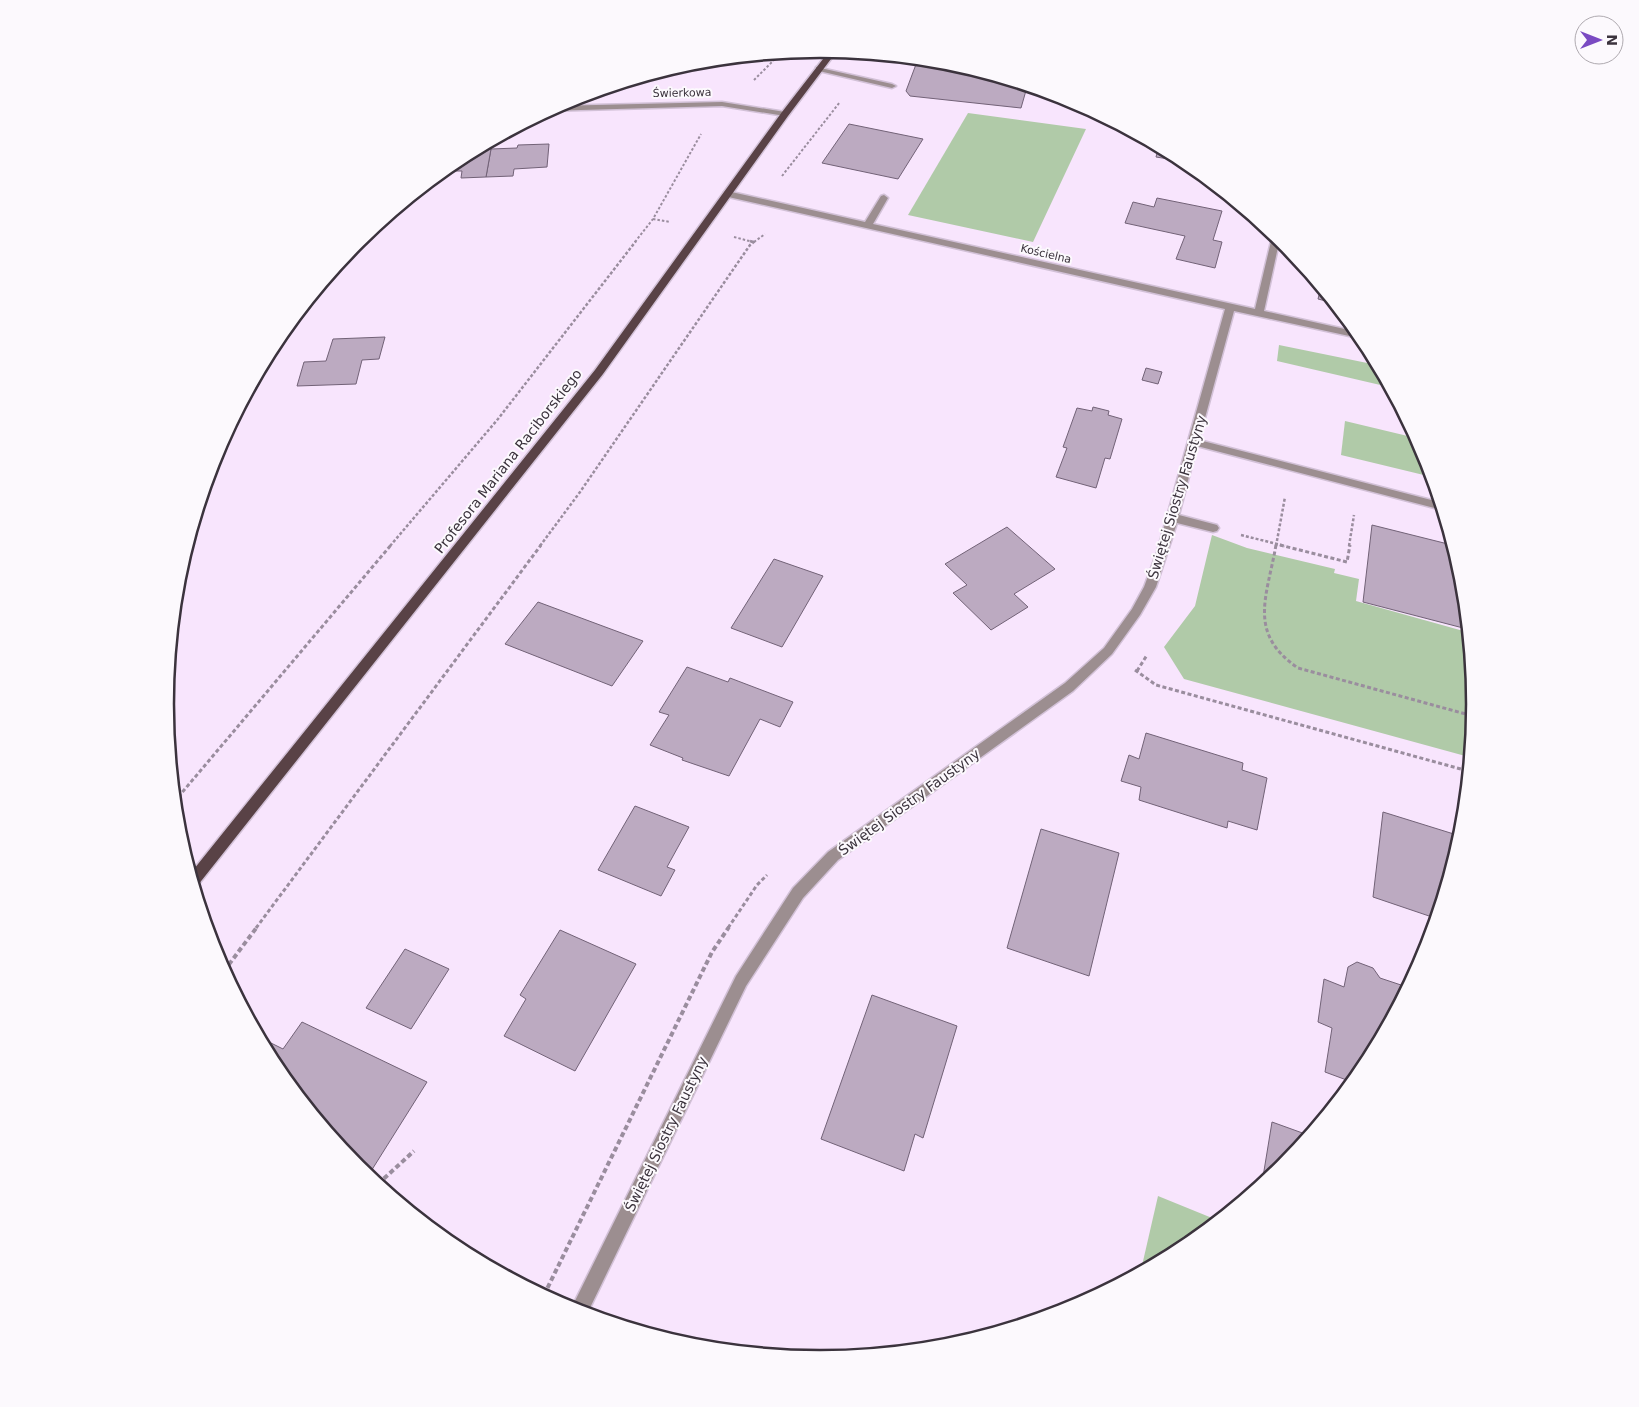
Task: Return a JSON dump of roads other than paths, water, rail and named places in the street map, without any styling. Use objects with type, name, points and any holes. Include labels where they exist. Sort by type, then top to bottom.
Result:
[{"type":"main road","name":"Profesora Mariana Raciborskiego","points":[[198,876],[599,372],[726,194],[828,58]]},
{"type":"street","points":[[819,69],[892,86]]},
{"type":"street","name":"Świerkowa","points":[[569,108],[722,104],[785,114]]},
{"type":"street","name":"Kościelna","points":[[726,194],[1349,333]]},
{"type":"street","points":[[867,226],[884,198]]},
{"type":"street","points":[[1259,314],[1274,245]]},
{"type":"street","name":"Świętej Siostry Faustyny","points":[[582,1304],[741,981],[798,893],[833,856],[1069,687],[1108,651],[1136,612],[1150,587],[1173,518],[1230,307]]},
{"type":"street","points":[[1194,442],[1433,504]]},
{"type":"street","points":[[1173,518],[1214,528]]}]
